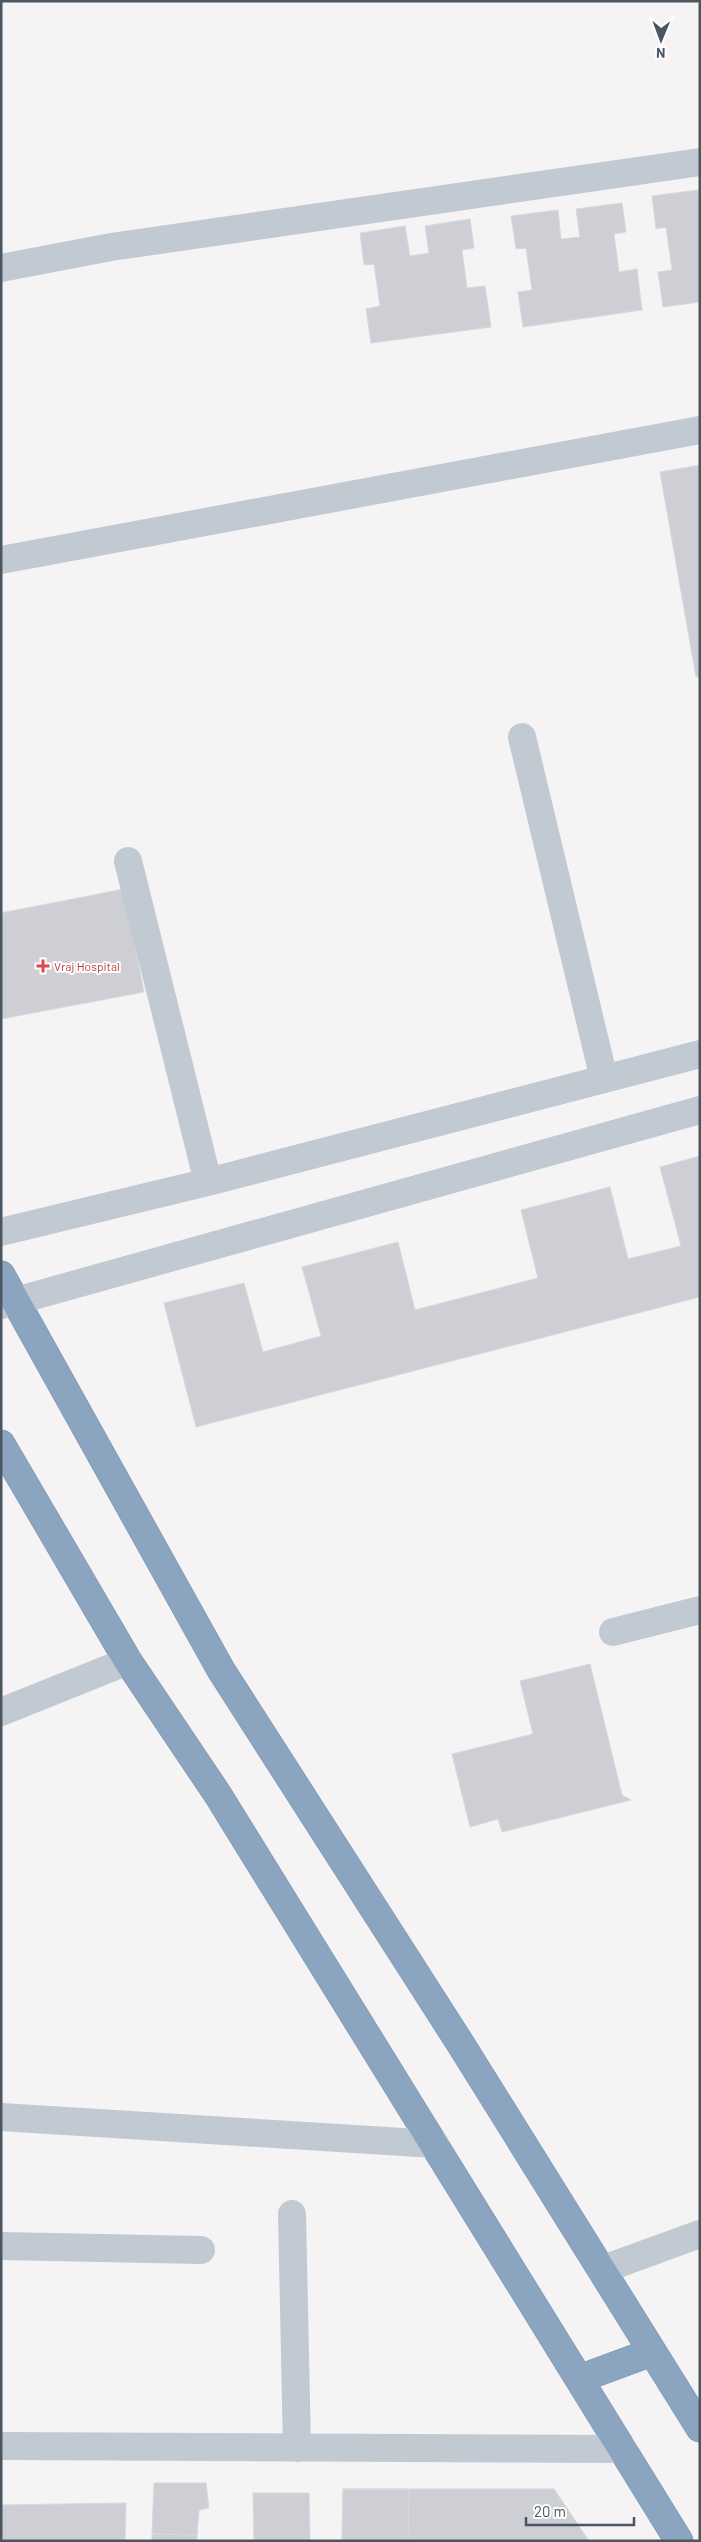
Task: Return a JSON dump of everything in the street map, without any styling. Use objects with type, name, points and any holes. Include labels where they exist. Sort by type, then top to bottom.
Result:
[{"type":"highway","points":[[1,1275],[9,1303],[221,1670],[460,2043],[700,2428]]},
{"type":"highway","points":[[1,1444],[128,1661],[218,1795],[679,2541]]},
{"type":"highway","points":[[579,2379],[652,2352]]},
{"type":"street","points":[[1,268],[111,247],[700,162]]},
{"type":"street","points":[[1,560],[700,430]]},
{"type":"street","points":[[522,737],[604,1079]]},
{"type":"street","points":[[128,861],[208,1182]]},
{"type":"street","points":[[1,1232],[208,1182],[700,1054]]},
{"type":"street","points":[[9,1303],[700,1110]]},
{"type":"street","points":[[612,1632],[700,1610]]},
{"type":"street","points":[[1,1712],[128,1661]]},
{"type":"street","points":[[1,2117],[434,2144]]},
{"type":"street","points":[[292,2214],[297,2448]]},
{"type":"street","points":[[601,2270],[700,2234]]},
{"type":"street","points":[[1,2246],[202,2250]]},
{"type":"street","points":[[1,2446],[623,2449]]},
{"type":"building","points":[[698,190],[700,206],[700,302],[663,307],[658,272],[672,270],[666,227],[656,229],[652,196]]},
{"type":"building","points":[[622,203],[626,232],[614,234],[619,272],[637,269],[642,310],[523,327],[518,292],[532,290],[526,248],[516,249],[511,216],[558,210],[561,239],[580,237],[576,209]]},
{"type":"building","points":[[470,219],[474,248],[462,250],[467,288],[485,286],[491,327],[371,343],[366,309],[380,306],[374,264],[364,265],[360,233],[405,226],[410,256],[429,253],[425,226]]},
{"type":"building","points":[[700,465],[700,676],[696,677],[660,472]]},
{"type":"building","points":[[124,889],[144,992],[1,1019],[1,913]]},
{"type":"building","points":[[700,1156],[700,1297],[196,1427],[164,1303],[244,1283],[263,1352],[321,1336],[302,1267],[398,1242],[415,1310],[538,1278],[521,1210],[610,1187],[628,1259],[681,1246],[660,1167]]},
{"type":"building","points":[[590,1664],[622,1795],[631,1800],[502,1832],[498,1819],[470,1827],[452,1754],[533,1734],[520,1681]]},
{"type":"building","points":[[154,2483],[206,2483],[209,2508],[199,2510],[197,2535],[152,2534]]},
{"type":"building","points":[[343,2489],[554,2489],[589,2541],[342,2541]]},
{"type":"building","points":[[343,2489],[409,2489],[408,2541],[342,2541]]},
{"type":"building","points":[[253,2493],[309,2493],[310,2541],[254,2541]]},
{"type":"building","points":[[126,2503],[125,2541],[1,2541],[1,2505]]},
{"type":"building","points":[[152,2534],[197,2535],[197,2541],[152,2541]]},
{"type":"place","name":"Vraj Hospital","points":[[43,966]]}]
